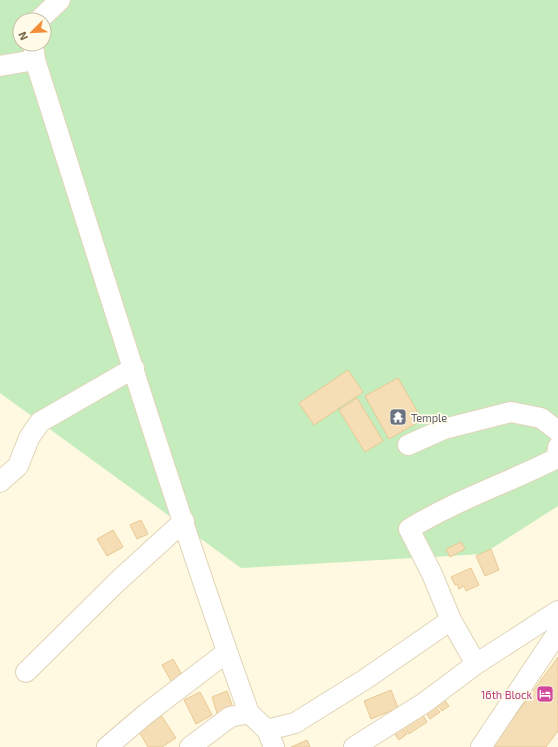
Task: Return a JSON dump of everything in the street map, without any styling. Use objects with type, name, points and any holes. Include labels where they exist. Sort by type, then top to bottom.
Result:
[{"type":"street","points":[[47,12],[60,0]]},
{"type":"street","points":[[0,66],[34,52],[134,368],[227,652],[249,713],[271,738],[364,680],[451,620]]},
{"type":"street","points":[[0,482],[18,466],[29,438],[40,422],[134,368]]},
{"type":"street","points":[[408,445],[444,429],[512,412],[541,418],[558,431]]},
{"type":"street","points":[[476,664],[451,620],[432,574],[409,529],[433,514],[526,474],[557,458],[558,447]]},
{"type":"street","points":[[26,672],[118,581],[184,521]]},
{"type":"street","points":[[354,747],[424,703],[476,664],[558,611]]},
{"type":"street","points":[[481,747],[558,632]]},
{"type":"street","points":[[107,747],[146,713],[227,652]]},
{"type":"street","points":[[190,747],[230,717],[249,713]]},
{"type":"green space","points":[[0,0],[558,0],[558,506],[483,554],[241,568],[0,393]]},
{"type":"building","points":[[348,370],[363,392],[314,425],[299,403]]},
{"type":"building","points":[[398,378],[422,420],[389,439],[365,396]]},
{"type":"building","points":[[357,398],[383,441],[365,452],[339,410]]},
{"type":"building","points":[[141,520],[148,534],[137,539],[130,525]]},
{"type":"building","points":[[113,530],[123,547],[107,556],[97,539]]},
{"type":"building","points":[[461,542],[465,549],[450,557],[446,549]]},
{"type":"building","points":[[491,549],[499,570],[485,576],[476,556]]},
{"type":"building","points":[[471,568],[479,585],[466,591],[464,586],[459,589],[451,577]]},
{"type":"building","name":"16th Block","points":[[558,657],[558,731],[546,747],[492,747]]},
{"type":"building","points":[[173,659],[182,675],[171,681],[162,665]]},
{"type":"building","points":[[391,690],[398,708],[371,719],[364,701]]},
{"type":"building","points":[[227,691],[233,708],[217,713],[212,697]]},
{"type":"building","points":[[200,692],[212,715],[196,724],[184,700]]},
{"type":"building","points":[[443,698],[449,706],[442,711],[436,703]]},
{"type":"building","points":[[434,704],[440,712],[430,719],[424,710]]},
{"type":"building","points":[[421,712],[427,722],[409,734],[403,724]]},
{"type":"building","points":[[161,715],[176,738],[162,747],[148,747],[138,730]]},
{"type":"building","points":[[401,725],[407,734],[399,740],[393,731]]},
{"type":"building","points":[[307,740],[310,747],[291,747]]},
{"type":"place","name":"Temple","points":[[398,417]]},
{"type":"place","name":"16th Block","points":[[545,694]]}]
